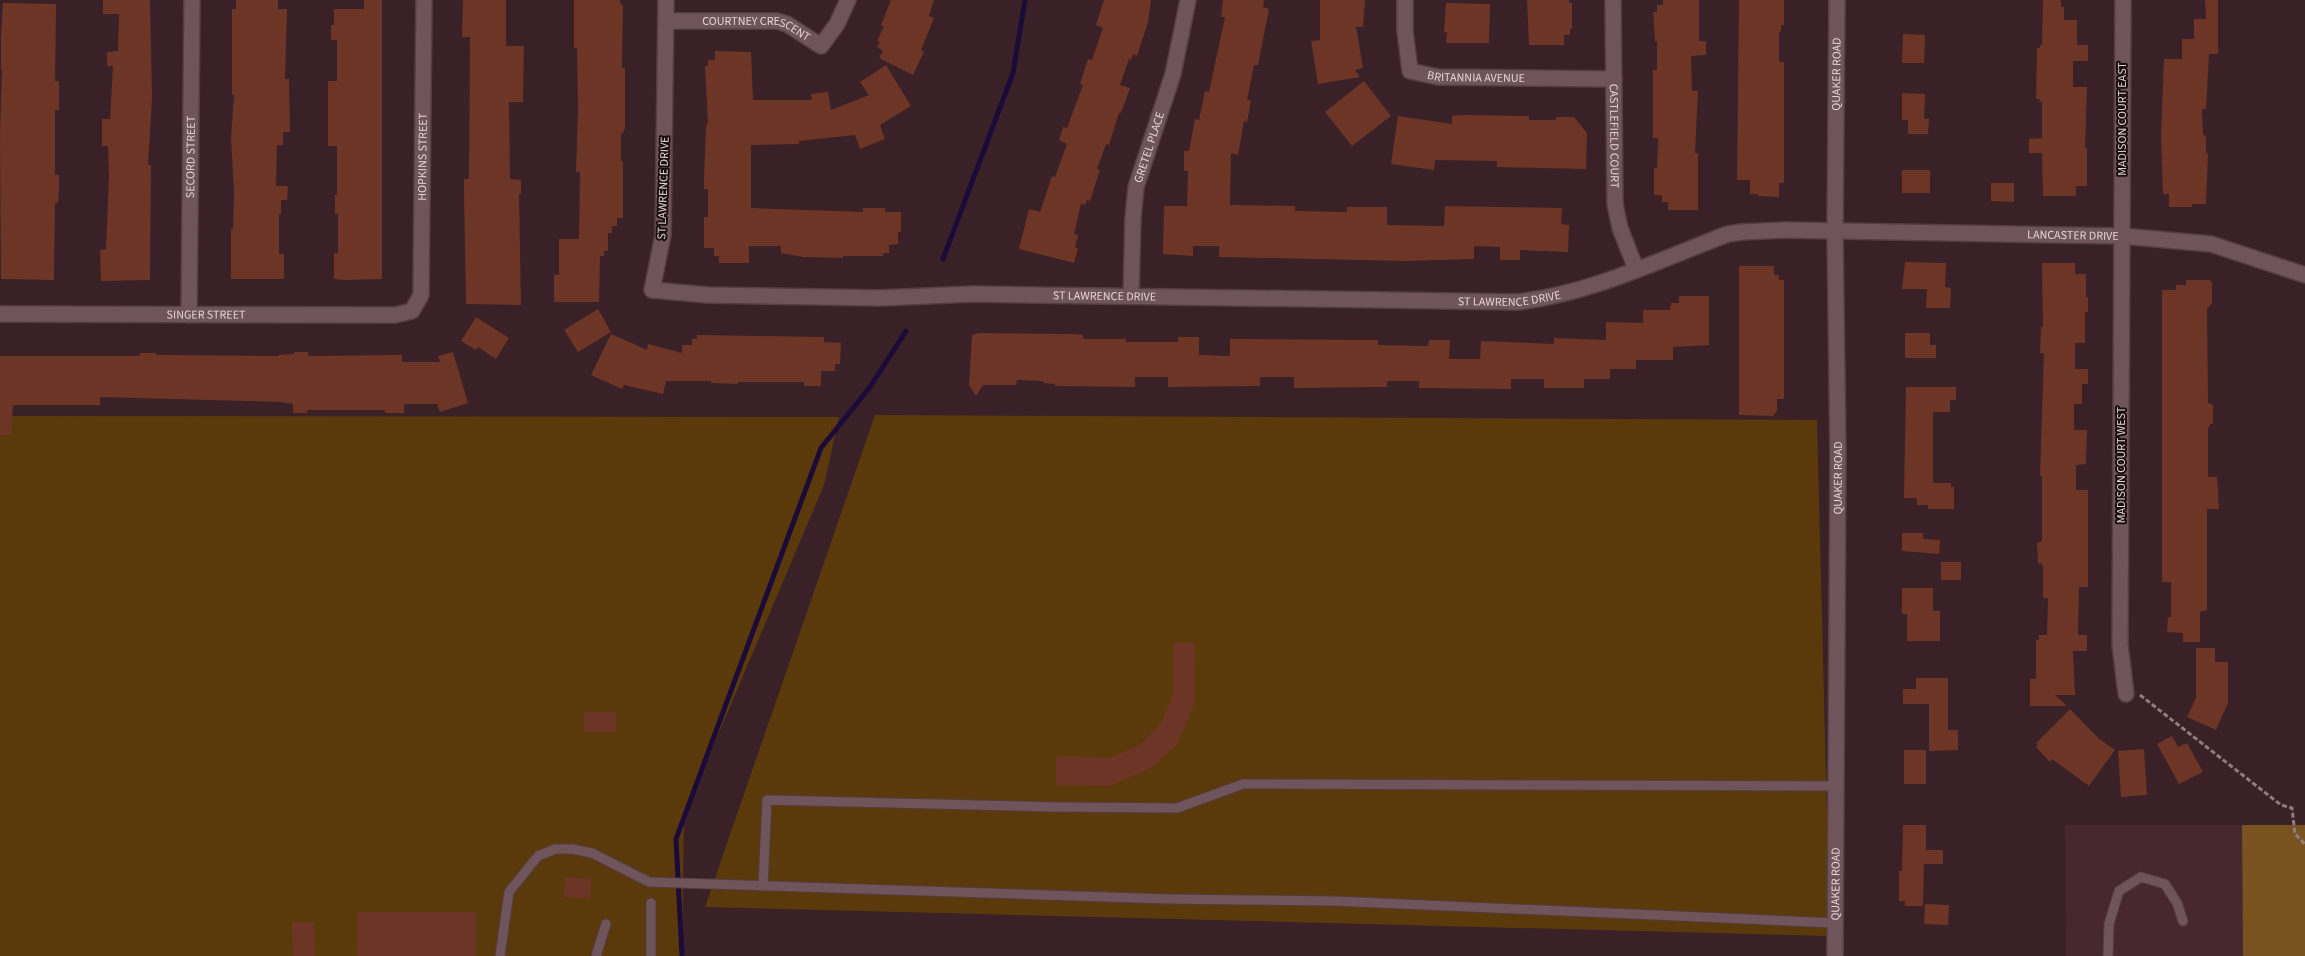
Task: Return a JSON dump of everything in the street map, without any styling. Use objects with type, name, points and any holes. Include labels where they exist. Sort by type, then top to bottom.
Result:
[{"type":"street","name":"SECORD STREET","points":[[189,315],[192,0]]},
{"type":"street","name":"HOPKINS STREET","points":[[412,311],[422,295],[424,0]]},
{"type":"street","name":"ST LAWRENCE DRIVE","points":[[666,0],[663,235],[652,290],[708,295],[804,297],[880,298],[973,294],[1517,302],[1546,299],[1578,290],[1735,233],[1785,230],[1835,232]]},
{"type":"street","name":"COURTNEY CRESCENT","points":[[666,21],[777,21],[787,24],[821,46],[837,24],[848,0]]},
{"type":"street","name":"GRETEL PLACE","points":[[1131,296],[1133,218],[1136,187],[1173,74],[1188,0]]},
{"type":"street","name":"BRITANNIA AVENUE","points":[[1405,0],[1405,31],[1410,71],[1438,77],[1614,79]]},
{"type":"street","name":"CASTLEFIELD COURT","points":[[1613,0],[1616,204],[1620,228],[1636,269]]},
{"type":"street","name":"QUAKER ROAD","points":[[1835,956],[1838,456],[1835,232],[1838,0]]},
{"type":"street","name":"MADISON COURT EAST","points":[[2122,236],[2123,2]]},
{"type":"street","name":"LANCASTER DRIVE","points":[[1835,232],[2052,233],[2122,236],[2211,244],[2305,275]]},
{"type":"street","name":"MADISON COURT WEST","points":[[2122,236],[2120,645],[2125,688]]},
{"type":"street","name":"SINGER STREET","points":[[0,314],[396,315],[412,311]]},
{"type":"lane","points":[[763,886],[767,800],[1047,807],[1177,808],[1243,784],[1836,786]]},
{"type":"lane","points":[[500,956],[509,892],[538,856],[555,849],[572,849],[592,853],[649,882],[666,883],[1327,901],[1835,923]]},
{"type":"lane","points":[[2108,956],[2109,924],[2119,892],[2141,877],[2165,884],[2177,903],[2183,920]]},
{"type":"lane","points":[[651,903],[651,956]]},
{"type":"lane","points":[[596,956],[606,924]]},
{"type":"path","points":[[2125,688],[2280,805],[2292,808],[2295,834],[2305,844]]},
{"type":"shaded area","points":[[875,415],[1817,420],[1830,936],[705,907]]},
{"type":"shaded area","points":[[0,416],[839,417],[824,485],[684,815],[682,956],[0,956]]},
{"type":"shaded area","points":[[2065,825],[2242,825],[2243,956],[2066,956]]},
{"type":"shaded area","points":[[2242,825],[2305,825],[2305,956],[2243,956]]},
{"type":"building","points":[[103,0],[150,0],[152,98],[148,165],[151,165],[150,280],[101,281],[100,250],[106,249],[109,177],[108,146],[102,146],[102,119],[110,119],[113,66],[107,66],[107,52],[118,51],[119,14],[103,14]]},
{"type":"building","points":[[236,0],[278,0],[278,9],[287,9],[285,79],[289,79],[290,132],[283,132],[283,145],[277,145],[276,186],[288,186],[287,200],[281,200],[281,214],[279,214],[279,254],[284,254],[284,279],[231,279],[231,229],[233,229],[234,192],[231,138],[234,95],[232,95],[232,9],[236,9]]},
{"type":"building","points":[[364,0],[382,0],[382,279],[345,280],[334,279],[334,253],[338,253],[338,214],[335,214],[337,146],[328,146],[328,81],[337,81],[337,40],[331,40],[331,25],[334,25],[334,9],[364,9]]},
{"type":"building","points":[[463,0],[506,0],[506,46],[524,46],[523,102],[509,102],[510,179],[521,180],[521,194],[519,194],[521,305],[466,304],[464,179],[469,179],[470,37],[462,37]]},
{"type":"building","points":[[574,0],[620,0],[621,5],[623,5],[622,68],[625,68],[625,128],[623,133],[621,133],[621,161],[623,161],[623,218],[617,218],[617,226],[612,226],[612,233],[608,233],[608,251],[604,251],[604,256],[600,256],[599,302],[554,302],[554,274],[559,275],[559,239],[579,239],[580,172],[576,172],[578,110],[577,48],[574,48]]},
{"type":"building","points":[[891,0],[934,0],[929,16],[934,18],[921,50],[924,52],[913,75],[879,58],[883,51],[877,47],[880,42],[877,41],[884,26],[881,25]]},
{"type":"building","points":[[1104,0],[1151,0],[1148,22],[1137,56],[1133,54],[1131,60],[1129,59],[1120,85],[1130,88],[1121,113],[1119,113],[1109,145],[1106,144],[1097,169],[1100,170],[1090,201],[1087,200],[1085,205],[1081,204],[1074,234],[1078,235],[1075,247],[1078,248],[1074,263],[1019,249],[1029,209],[1040,212],[1052,176],[1055,177],[1067,144],[1059,140],[1063,127],[1067,128],[1083,85],[1080,84],[1088,59],[1092,60],[1103,28],[1096,25]]},
{"type":"building","points":[[1223,0],[1264,0],[1263,7],[1269,9],[1258,65],[1254,65],[1247,100],[1251,100],[1247,122],[1244,121],[1238,155],[1231,153],[1230,205],[1295,206],[1295,211],[1347,212],[1347,207],[1387,207],[1387,225],[1444,226],[1445,206],[1562,208],[1561,224],[1569,225],[1568,252],[1520,250],[1520,260],[1500,260],[1500,247],[1474,246],[1474,259],[1406,261],[1219,257],[1219,246],[1193,246],[1193,256],[1163,254],[1164,206],[1187,206],[1188,171],[1184,171],[1184,151],[1189,151],[1195,119],[1199,120],[1205,91],[1209,92],[1225,17],[1221,17]]},
{"type":"building","points":[[1320,0],[1365,0],[1363,27],[1356,27],[1363,68],[1355,70],[1360,77],[1318,84],[1311,41],[1320,40]]},
{"type":"building","points":[[1527,0],[1569,0],[1569,3],[1572,3],[1572,29],[1570,29],[1570,35],[1564,35],[1564,45],[1529,45]]},
{"type":"building","points":[[1663,0],[1699,0],[1699,41],[1706,41],[1706,55],[1691,56],[1692,91],[1698,91],[1695,153],[1698,153],[1698,210],[1668,210],[1668,202],[1662,202],[1662,195],[1654,195],[1654,168],[1657,168],[1658,138],[1653,138],[1653,70],[1657,70],[1657,41],[1655,41],[1653,12],[1657,12],[1657,5],[1663,5]]},
{"type":"building","points":[[1739,0],[1784,0],[1784,25],[1781,25],[1781,32],[1779,32],[1779,62],[1784,62],[1784,183],[1779,183],[1779,197],[1750,194],[1750,180],[1737,180]]},
{"type":"building","points":[[2043,0],[2061,0],[2061,7],[2064,7],[2064,20],[2077,20],[2077,45],[2088,45],[2088,61],[2073,61],[2073,87],[2087,87],[2085,148],[2087,148],[2087,186],[2076,186],[2076,196],[2043,196],[2042,153],[2029,153],[2029,139],[2042,138],[2042,102],[2039,102],[2040,99],[2036,99],[2037,48],[2040,48],[2040,45],[2042,45]]},
{"type":"building","points":[[2205,0],[2218,0],[2218,54],[2209,54],[2206,109],[2202,109],[2203,134],[2206,137],[2206,152],[2208,154],[2206,204],[2192,204],[2192,207],[2169,207],[2169,194],[2163,194],[2161,136],[2164,59],[2182,59],[2182,39],[2194,39],[2194,19],[2206,19]]},
{"type":"building","points":[[3,3],[56,4],[55,81],[59,81],[59,110],[55,110],[55,175],[59,175],[59,191],[58,203],[55,203],[54,280],[1,279],[0,133]]},
{"type":"building","points":[[1446,3],[1490,4],[1489,43],[1446,43],[1447,32],[1444,32]]},
{"type":"building","points":[[1903,34],[1925,35],[1924,63],[1902,63]]},
{"type":"building","points":[[715,51],[751,52],[753,100],[812,100],[811,94],[828,92],[831,110],[869,95],[860,82],[886,65],[911,106],[880,125],[885,139],[860,149],[855,135],[799,141],[799,144],[751,145],[751,208],[863,212],[863,208],[885,208],[885,212],[901,212],[901,232],[898,232],[898,244],[889,245],[889,253],[883,253],[883,256],[843,256],[843,258],[803,257],[781,253],[781,246],[749,246],[749,263],[719,263],[719,256],[714,256],[714,248],[704,248],[704,217],[708,217],[708,189],[704,189],[706,126],[708,122],[705,66],[708,66],[708,60],[715,60]]},
{"type":"building","points":[[1364,81],[1391,116],[1352,146],[1325,112]]},
{"type":"building","points":[[1902,93],[1925,94],[1924,119],[1929,119],[1928,134],[1908,134],[1908,120],[1902,120]]},
{"type":"building","points":[[1398,116],[1452,124],[1452,116],[1529,116],[1529,120],[1556,120],[1556,117],[1574,117],[1587,133],[1586,169],[1497,167],[1497,161],[1435,160],[1434,170],[1391,164]]},
{"type":"building","points":[[1902,170],[1930,170],[1930,193],[1902,193]]},
{"type":"building","points":[[1991,183],[2014,183],[2014,202],[1991,201]]},
{"type":"building","points":[[1905,262],[1946,263],[1945,287],[1951,288],[1950,308],[1926,308],[1927,289],[1902,289]]},
{"type":"building","points":[[2042,263],[2075,263],[2075,274],[2086,274],[2086,297],[2088,297],[2088,312],[2085,312],[2085,343],[2075,343],[2075,369],[2088,369],[2088,384],[2082,384],[2082,404],[2074,404],[2074,430],[2087,430],[2086,464],[2076,465],[2076,490],[2088,490],[2088,587],[2079,587],[2078,635],[2087,635],[2087,651],[2073,651],[2075,695],[2055,695],[2067,706],[2030,706],[2030,679],[2036,679],[2036,640],[2039,640],[2039,635],[2047,635],[2048,598],[2043,598],[2043,567],[2041,563],[2038,564],[2037,543],[2042,541],[2042,476],[2040,476],[2044,353],[2040,353],[2041,327],[2043,327]]},
{"type":"building","points":[[1739,266],[1774,266],[1774,275],[1779,275],[1779,280],[1784,280],[1784,399],[1777,399],[1777,411],[1773,416],[1739,415]]},
{"type":"building","points":[[2186,280],[2210,280],[2212,283],[2212,303],[2207,309],[2208,403],[2213,405],[2213,424],[2210,424],[2208,429],[2208,477],[2217,477],[2219,509],[2207,509],[2207,610],[2200,612],[2200,642],[2183,642],[2183,633],[2167,632],[2168,617],[2171,617],[2171,582],[2162,582],[2162,290],[2176,290],[2176,285],[2186,285]]},
{"type":"building","points":[[1679,296],[1709,296],[1709,345],[1673,347],[1673,360],[1636,360],[1636,369],[1610,369],[1610,379],[1584,379],[1584,388],[1544,388],[1544,379],[1511,379],[1511,389],[1419,388],[1419,381],[1387,381],[1387,387],[1294,388],[1294,377],[1260,377],[1260,386],[1168,387],[1168,377],[1135,377],[1135,387],[1055,386],[1055,384],[1043,383],[1043,381],[1017,380],[1016,385],[983,385],[976,396],[969,385],[972,335],[979,333],[1073,334],[1083,335],[1083,339],[1126,339],[1126,342],[1178,342],[1178,337],[1199,337],[1199,355],[1230,356],[1230,339],[1378,340],[1378,345],[1428,346],[1429,340],[1450,340],[1449,359],[1480,359],[1481,341],[1554,344],[1554,338],[1606,340],[1606,322],[1643,323],[1643,310],[1670,310],[1671,303],[1679,303]]},
{"type":"building","points":[[598,309],[611,332],[578,352],[564,330]]},
{"type":"building","points":[[476,317],[509,338],[496,359],[478,347],[476,350],[461,341]]},
{"type":"building","points":[[1905,333],[1930,333],[1930,345],[1936,345],[1936,358],[1905,358]]},
{"type":"building","points":[[611,334],[647,350],[648,344],[682,353],[682,345],[692,345],[692,339],[697,339],[697,335],[824,337],[824,342],[841,343],[840,364],[835,364],[835,371],[821,371],[821,386],[804,386],[804,382],[738,382],[738,384],[711,383],[711,381],[666,381],[663,394],[624,385],[622,389],[591,375]]},
{"type":"building","points":[[294,352],[308,352],[308,356],[402,355],[402,362],[440,362],[438,356],[453,352],[468,403],[440,412],[437,404],[404,404],[404,413],[385,413],[385,410],[307,410],[307,413],[293,413],[293,404],[280,402],[100,397],[100,405],[13,405],[11,435],[0,435],[0,356],[140,356],[140,353],[156,353],[156,355],[278,356],[294,354]]},
{"type":"building","points":[[1906,387],[1956,387],[1956,400],[1950,400],[1950,412],[1933,412],[1933,483],[1951,483],[1951,487],[1954,487],[1954,509],[1928,509],[1928,505],[1917,505],[1917,498],[1904,498]]},
{"type":"building","points":[[1902,533],[1923,533],[1923,539],[1940,540],[1939,554],[1902,551]]},
{"type":"building","points":[[1941,562],[1961,562],[1961,580],[1941,580]]},
{"type":"building","points":[[1902,588],[1933,588],[1933,611],[1940,611],[1940,641],[1907,641],[1907,614],[1902,614]]},
{"type":"building","points":[[1173,643],[1195,643],[1194,705],[1178,743],[1152,768],[1108,786],[1056,785],[1056,756],[1109,758],[1140,745],[1161,723],[1173,694]]},
{"type":"building","points":[[2196,648],[2215,648],[2215,662],[2228,662],[2228,703],[2216,730],[2187,717],[2196,698]]},
{"type":"building","points":[[1916,678],[1948,678],[1948,730],[1958,730],[1958,750],[1929,751],[1929,704],[1903,704],[1903,689],[1916,689]]},
{"type":"building","points":[[2070,709],[2098,738],[2115,750],[2089,786],[2052,759],[2050,762],[2036,747],[2038,745],[2036,743]]},
{"type":"building","points":[[584,712],[616,712],[616,732],[584,732]]},
{"type":"building","points":[[2172,736],[2178,747],[2187,743],[2203,772],[2179,784],[2157,744]]},
{"type":"building","points":[[2144,749],[2147,795],[2121,797],[2118,751]]},
{"type":"building","points":[[1904,750],[1926,750],[1926,784],[1904,784]]},
{"type":"building","points":[[1903,825],[1926,825],[1926,850],[1943,850],[1943,864],[1924,864],[1923,906],[1905,906],[1905,901],[1899,901],[1899,871],[1902,871]]},
{"type":"building","points":[[565,877],[591,879],[590,899],[564,897]]},
{"type":"building","points":[[1925,904],[1949,905],[1948,925],[1924,924]]},
{"type":"building","points":[[358,912],[476,912],[476,956],[357,956]]},
{"type":"building","points":[[292,922],[314,922],[315,956],[293,956]]},
{"type":"waterway","points":[[943,259],[1013,73],[1025,0]]},
{"type":"waterway","points":[[682,956],[676,839],[821,448],[870,387],[906,331]]}]
